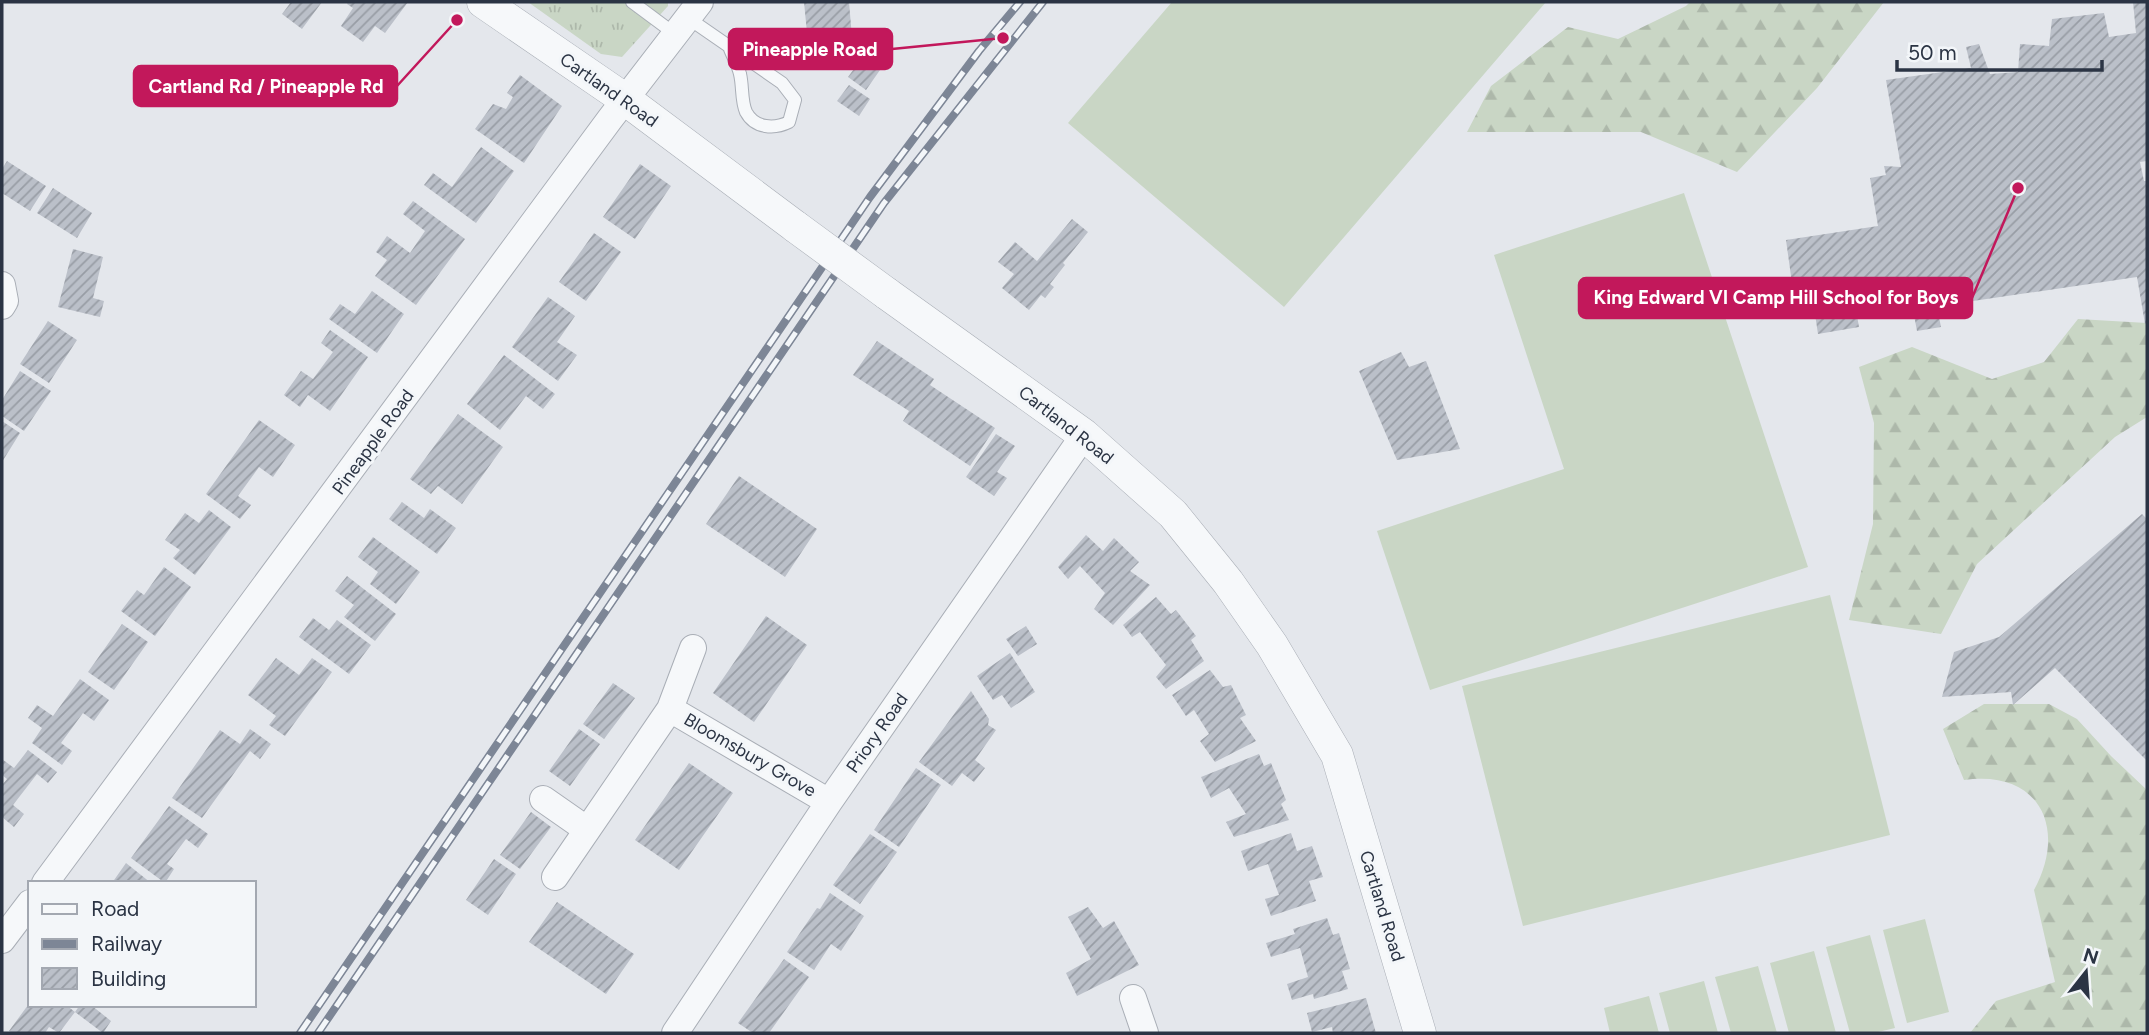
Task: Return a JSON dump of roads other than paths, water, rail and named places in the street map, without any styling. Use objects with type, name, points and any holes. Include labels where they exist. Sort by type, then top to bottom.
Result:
[{"type":"street","name":"Cartland Road","points":[[483,2],[626,100],[796,228],[1084,435],[1173,514],[1204,551],[1272,645],[1337,755],[1420,1033]]},
{"type":"street","name":"Pineapple Road","points":[[46,881],[688,18]]},
{"type":"street","points":[[2,285],[5,301],[2,306]]},
{"type":"street","name":"Priory Road","points":[[675,1033],[829,802],[1084,435]]},
{"type":"street","name":"Bloomsbury Grove","points":[[555,877],[670,709],[693,648]]},
{"type":"street","name":"Bloomsbury Grove","points":[[670,709],[829,802]]},
{"type":"street","points":[[543,799],[586,829]]},
{"type":"street","points":[[2,940],[28,906]]},
{"type":"street","points":[[1133,998],[1144,1033]]},
{"type":"lane","points":[[632,2],[688,18],[782,83],[795,100],[789,122],[781,126],[766,127],[757,123],[747,113],[739,70],[730,49]]},
{"type":"railway","points":[[300,1033],[870,197],[979,51],[1020,2]]},
{"type":"railway","points":[[318,1033],[884,203],[1043,2]]},
{"type":"place","name":"Cartland Rd / Pineapple Rd","points":[[457,20]]},
{"type":"place","name":"Pineapple Road","points":[[1003,38]]},
{"type":"place","name":"King Edward VI Camp Hill School for Boys","points":[[2018,188]]}]
